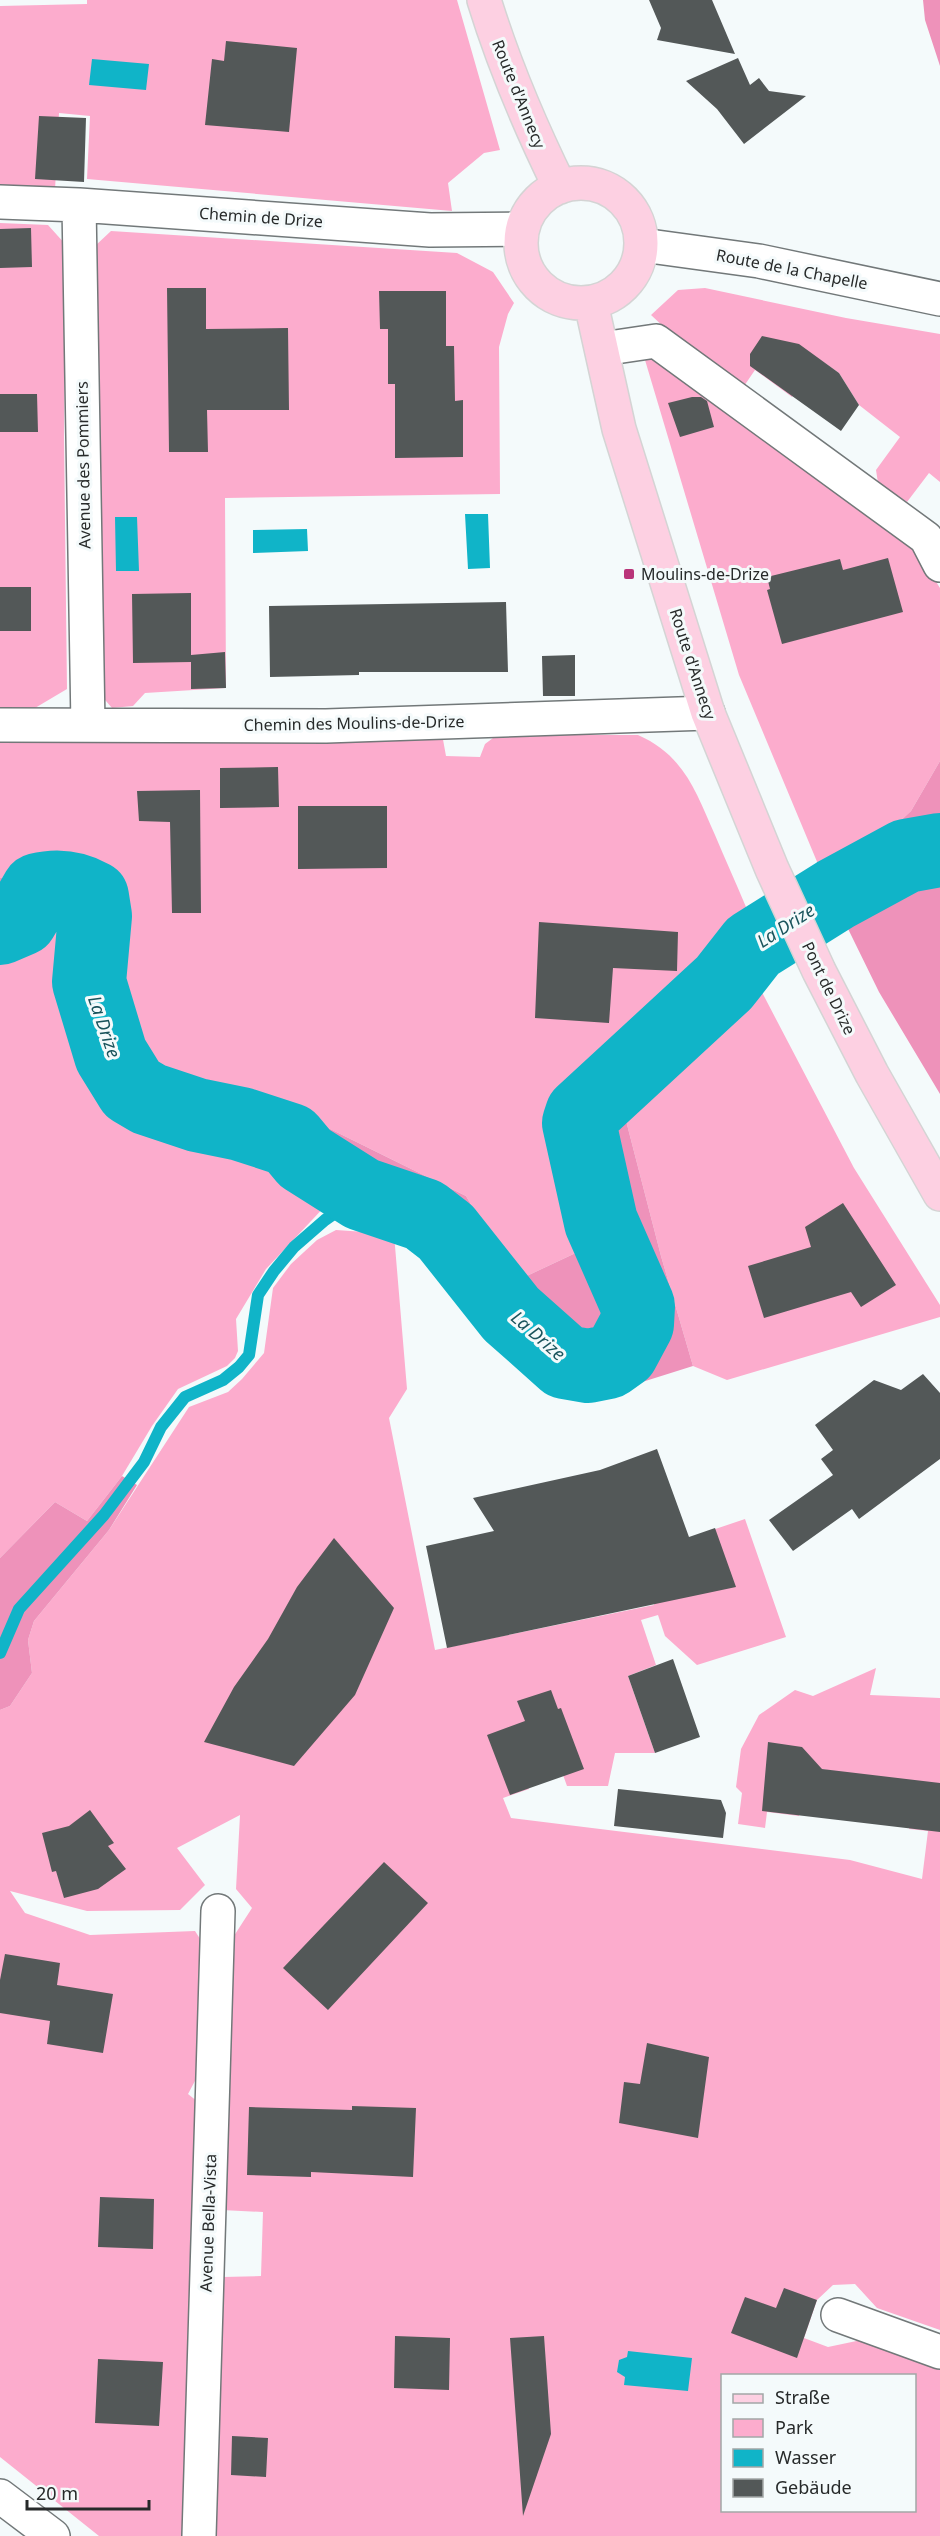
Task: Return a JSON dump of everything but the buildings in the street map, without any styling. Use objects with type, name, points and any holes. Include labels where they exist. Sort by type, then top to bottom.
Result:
[{"type":"main road","name":"Route d'Annecy","points":[[484,0],[503,61],[520,104],[560,187]]},
{"type":"main road","points":[[577,183],[599,186],[616,195],[630,209],[640,229],[642,245],[637,267],[626,283],[611,296],[591,303],[572,303],[555,298],[539,286],[524,264],[521,246],[522,229],[528,213],[548,193],[560,187],[577,183]]},
{"type":"main road","name":"Route d'Annecy","points":[[591,303],[619,429],[708,713],[772,869]]},
{"type":"main road","name":"Pont de Drize","points":[[772,869],[819,971],[872,1074],[940,1194]]},
{"type":"street","name":"Chemin de Drize","points":[[0,202],[79,205],[430,230],[522,229]]},
{"type":"street","name":"Avenue des Pommiers","points":[[79,205],[88,725]]},
{"type":"street","name":"Route de la Chapelle","points":[[642,245],[759,261],[940,299]]},
{"type":"street","points":[[602,349],[656,341],[926,538],[940,565]]},
{"type":"street","name":"Chemin des Moulins-de-Drize","points":[[0,725],[326,726],[708,713]]},
{"type":"street","name":"Avenue Bella-Vista","points":[[199,2536],[218,1911]]},
{"type":"street","points":[[838,2315],[940,2352]]},
{"type":"street","points":[[0,2496],[53,2536]]},
{"type":"green space","points":[[87,0],[457,0],[500,150],[484,153],[448,183],[452,211],[87,179],[90,116],[59,113],[55,190],[0,186],[0,6],[87,4]]},
{"type":"green space","points":[[0,223],[48,225],[66,245],[64,437],[67,689],[35,708],[0,708]]},
{"type":"green space","points":[[111,231],[457,253],[493,272],[514,303],[508,314],[499,347],[500,494],[225,498],[226,688],[145,693],[133,706],[112,708],[100,694],[95,246]]},
{"type":"green space","points":[[705,288],[846,318],[940,334],[940,482],[929,473],[907,502],[878,483],[876,470],[900,437],[859,405],[839,373],[819,359],[792,397],[755,370],[742,389],[681,343],[651,315],[678,290]]},
{"type":"green space","points":[[657,359],[909,539],[940,588],[940,761],[911,811],[828,888],[739,675],[645,360]]},
{"type":"green space","points":[[442,734],[446,756],[480,757],[485,744],[497,735],[638,735],[654,743],[678,764],[687,776],[746,907],[715,967],[565,1099],[557,1130],[582,1250],[516,1281],[466,1196],[318,1123],[245,1108],[158,1084],[130,1044],[116,1005],[104,878],[42,874],[0,878],[0,739]]},
{"type":"green space","points":[[77,928],[89,1044],[226,1135],[297,1164],[328,1203],[266,1269],[236,1319],[238,1351],[235,1358],[227,1366],[178,1389],[152,1426],[122,1476],[87,1521],[55,1502],[0,1558],[0,954],[33,944],[47,929]]},
{"type":"green space","points":[[755,979],[854,1168],[940,1305],[940,1317],[727,1380],[693,1366],[661,1256],[623,1109]]},
{"type":"green space","points":[[336,1230],[394,1234],[407,1389],[389,1418],[435,1650],[654,1605],[662,1547],[745,1519],[786,1637],[697,1665],[665,1636],[658,1615],[641,1620],[656,1665],[628,1676],[655,1753],[615,1753],[608,1786],[567,1786],[558,1761],[523,1773],[529,1789],[503,1798],[511,1818],[850,1860],[922,1879],[928,1831],[909,1829],[915,1784],[821,1769],[805,1771],[799,1816],[767,1812],[765,1828],[738,1824],[742,1793],[736,1787],[741,1749],[759,1715],[795,1690],[813,1696],[876,1668],[870,1695],[940,1698],[940,2330],[877,2308],[855,2284],[833,2285],[817,2300],[804,2338],[828,2347],[866,2339],[940,2368],[940,2536],[209,2536],[223,2277],[261,2276],[263,2212],[222,2210],[230,1942],[252,1908],[236,1889],[240,1815],[177,1848],[205,1885],[180,1910],[87,1911],[10,1891],[25,1913],[90,1935],[195,1931],[206,1948],[204,2064],[188,2094],[198,2102],[185,2536],[99,2536],[0,2457],[0,1710],[10,1706],[32,1673],[28,1640],[34,1621],[109,1530],[189,1407],[228,1392],[264,1353],[273,1288],[291,1264],[317,1240]]},
{"type":"shaded area","points":[[923,0],[940,0],[940,66],[925,20]]},
{"type":"shaded area","points":[[940,761],[940,1094],[879,992],[828,888],[911,811]]},
{"type":"shaded area","points":[[42,874],[104,878],[116,1005],[130,1044],[158,1084],[245,1108],[318,1123],[466,1196],[516,1281],[582,1250],[557,1130],[565,1099],[715,967],[746,907],[760,939],[755,979],[623,1109],[661,1256],[693,1366],[620,1389],[591,1395],[565,1394],[543,1383],[509,1354],[425,1244],[394,1234],[364,1211],[328,1203],[297,1164],[226,1135],[114,1099],[89,1044],[77,928],[47,929],[33,944],[0,954],[0,878]]},
{"type":"shaded area","points":[[122,1476],[137,1485],[109,1530],[34,1621],[28,1640],[32,1673],[10,1706],[0,1710],[0,1558],[55,1502],[87,1521]]},
{"type":"water","points":[[92,59],[149,64],[146,90],[89,85]]},
{"type":"water","points":[[465,514],[488,514],[490,568],[468,569]]},
{"type":"water","points":[[115,517],[137,517],[139,571],[116,571]]},
{"type":"water","points":[[307,529],[308,551],[253,553],[253,530]]},
{"type":"water","points":[[628,2351],[692,2358],[688,2391],[624,2385],[625,2377],[617,2372],[619,2360],[627,2357]]},
{"type":"waterway","name":"La Drize","points":[[0,928],[21,919],[38,890],[66,888],[92,897],[95,916],[89,982],[111,1055],[132,1089],[149,1099],[197,1115],[241,1124],[290,1140],[305,1158],[362,1194],[424,1215],[446,1232],[511,1314],[565,1362],[588,1366],[608,1362],[622,1352],[637,1324],[638,1306],[601,1222],[579,1123],[582,1114],[724,983],[753,946],[836,894],[906,856],[940,850]]},
{"type":"waterway","points":[[0,1653],[19,1609],[104,1515],[144,1462],[161,1427],[185,1397],[223,1380],[249,1355],[258,1295],[274,1271],[294,1247],[325,1220],[362,1194]]},
{"type":"place","name":"Moulins-de-Drize","points":[[629,574]]}]
